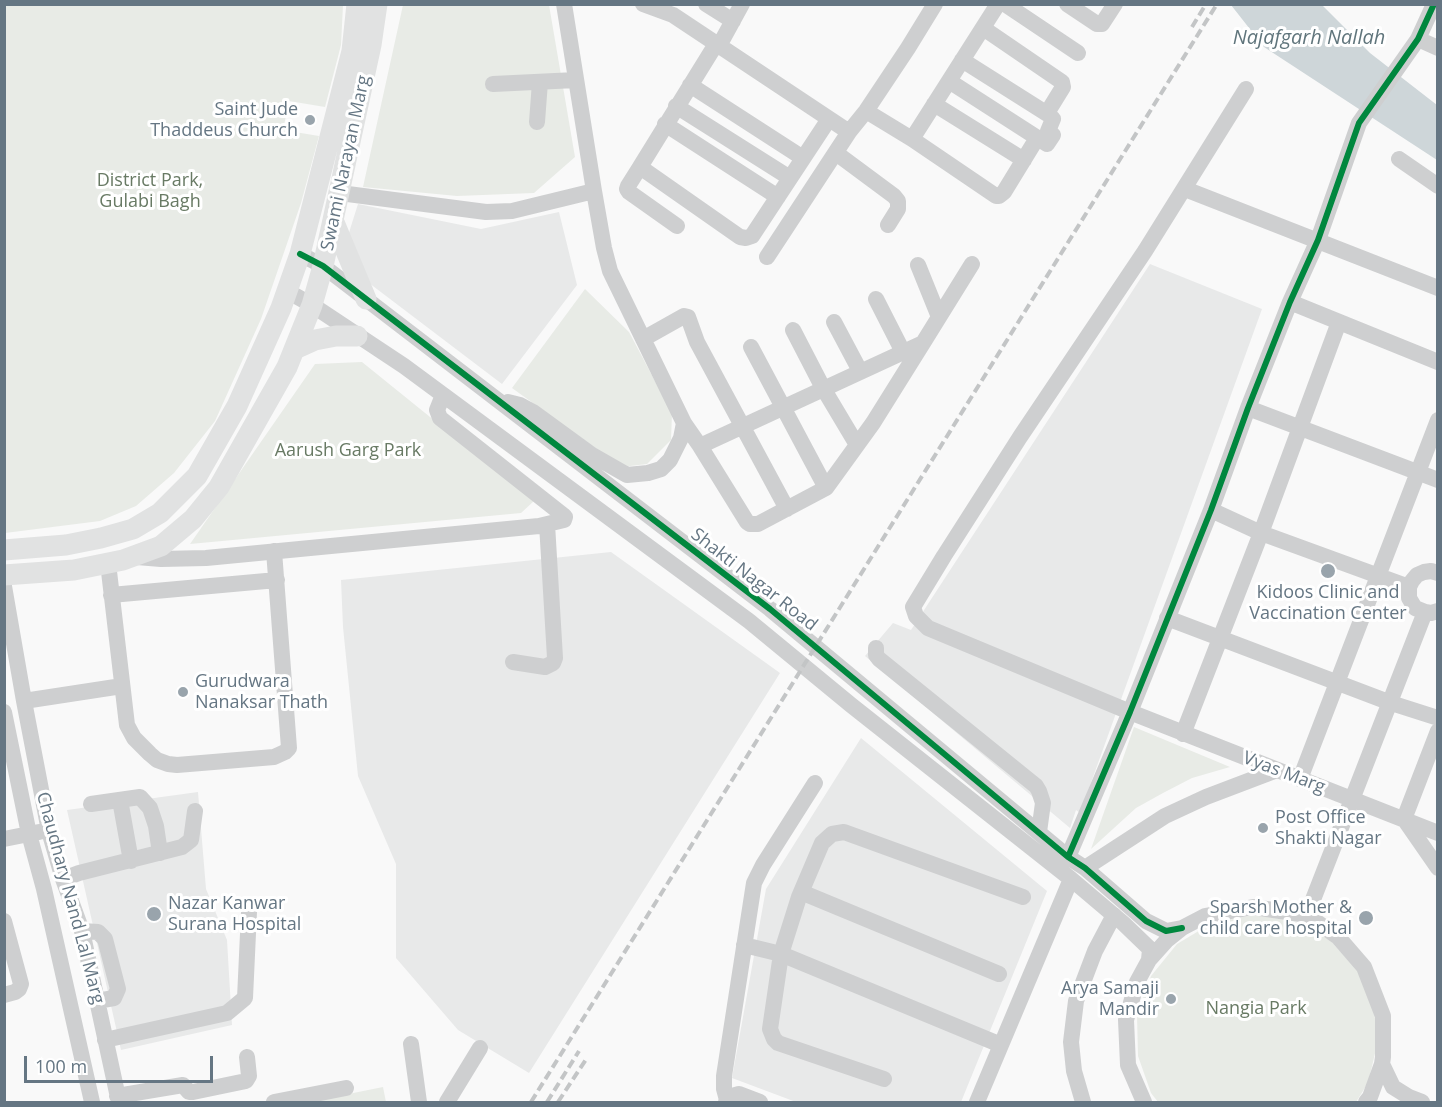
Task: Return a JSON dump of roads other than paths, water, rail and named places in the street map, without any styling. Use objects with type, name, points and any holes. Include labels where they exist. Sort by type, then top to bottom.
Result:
[{"type":"main road","name":"Swami Narayan Marg","points":[[4,550],[66,545],[133,529],[160,513],[197,476],[237,406],[281,308],[300,254],[352,51],[357,4]]},
{"type":"main road","name":"Swami Narayan Marg","points":[[4,575],[74,570],[123,560],[161,546],[193,519],[219,487],[287,367],[312,305],[340,193],[372,45],[377,4]]},
{"type":"main road","points":[[333,220],[366,299]]},
{"type":"main road","points":[[295,349],[315,340],[336,336],[357,336]]},
{"type":"street","points":[[564,4],[594,191],[610,271],[684,423],[750,524],[758,524],[826,488],[873,423],[972,264]]},
{"type":"street","points":[[643,4],[673,15],[849,132]]},
{"type":"street","points":[[706,4],[733,21]]},
{"type":"street","points":[[677,226],[627,189],[676,106],[733,21],[741,4]]},
{"type":"street","points":[[767,257],[849,132],[866,111],[908,48],[935,4]]},
{"type":"street","points":[[912,139],[998,4]]},
{"type":"street","points":[[1005,4],[1078,53]]},
{"type":"street","points":[[1067,4],[1097,24],[1102,24],[1114,4]]},
{"type":"street","points":[[1068,857],[1130,712],[1211,510],[1290,302],[1318,240],[1359,123],[1418,39],[1434,4]]},
{"type":"street","points":[[983,28],[1062,82],[1064,87],[1047,113]]},
{"type":"street","points":[[1418,39],[1437,48]]},
{"type":"street","points":[[949,81],[1047,144],[1053,135],[1048,131],[1053,119],[1047,113],[962,60]]},
{"type":"street","points":[[493,84],[576,80]]},
{"type":"street","points":[[537,122],[540,82]]},
{"type":"street","points":[[690,85],[803,158]]},
{"type":"street","points":[[1246,89],[1185,189],[1437,288]]},
{"type":"street","points":[[934,104],[1024,160]]},
{"type":"street","points":[[676,106],[790,178]]},
{"type":"street","points":[[866,111],[996,196],[1004,192],[1036,137]]},
{"type":"street","points":[[640,167],[740,237],[746,238],[752,236],[829,119]]},
{"type":"street","points":[[665,124],[778,197]]},
{"type":"street","points":[[836,153],[898,201],[898,209],[888,225]]},
{"type":"street","points":[[1399,159],[1437,186]]},
{"type":"street","name":"Vyas Marg","points":[[1185,189],[1020,437],[914,607],[916,616],[928,628],[1183,734],[1437,833]]},
{"type":"street","points":[[340,193],[492,212],[512,211],[594,191]]},
{"type":"street","name":"Shakti Nagar Road","points":[[300,254],[323,266],[770,609],[1068,857],[1085,868],[1146,921],[1166,931],[1182,928]]},
{"type":"street","points":[[918,265],[939,317]]},
{"type":"street","name":"Shakti Nagar Road","points":[[287,291],[404,366],[749,621],[1114,915],[1150,949],[1149,960]]},
{"type":"street","points":[[876,299],[903,352]]},
{"type":"street","points":[[1290,302],[1437,362]]},
{"type":"street","points":[[643,339],[684,316],[688,317],[697,342],[787,508]]},
{"type":"street","points":[[834,322],[860,371]]},
{"type":"street","points":[[1183,734],[1339,322]]},
{"type":"street","points":[[793,330],[857,445]]},
{"type":"street","points":[[700,446],[923,343]]},
{"type":"street","points":[[751,347],[826,488]]},
{"type":"street","points":[[133,556],[160,559],[206,558],[547,524],[564,520],[565,517],[440,418],[437,410],[443,395]]},
{"type":"street","points":[[497,400],[520,405],[533,411],[592,455],[627,475],[661,469],[670,460],[681,438],[684,423]]},
{"type":"street","points":[[1248,408],[1437,480]]},
{"type":"street","points":[[1300,779],[1437,420]]},
{"type":"street","points":[[1211,510],[1261,532],[1409,587]]},
{"type":"street","points":[[513,662],[545,667],[553,663],[555,658],[547,524]]},
{"type":"street","points":[[108,563],[127,725],[134,738],[150,754],[168,764],[177,765],[274,757],[289,748],[274,551]]},
{"type":"street","points":[[1307,915],[1391,702],[1431,612],[1415,608],[1409,598],[1409,587],[1417,575],[1431,571],[1437,573]]},
{"type":"street","points":[[111,595],[277,580]]},
{"type":"street","name":"Chaudhary Nand Lal Marg","points":[[4,586],[49,831],[82,931],[118,1099]]},
{"type":"street","points":[[1167,618],[1437,718]]},
{"type":"street","points":[[876,648],[876,655],[879,659],[1036,786],[1043,803],[1039,832]]},
{"type":"street","points":[[24,701],[122,686]]},
{"type":"street","name":"Chaudhary Nand Lal Marg","points":[[4,712],[29,834],[44,889],[92,1102]]},
{"type":"street","points":[[1437,731],[1404,819],[1437,868]]},
{"type":"street","points":[[1085,868],[1165,816],[1206,797],[1277,770]]},
{"type":"street","points":[[726,1101],[724,1076],[754,883],[815,783]]},
{"type":"street","points":[[91,804],[140,797],[150,808],[156,826],[160,853]]},
{"type":"street","points":[[120,800],[131,861]]},
{"type":"street","points":[[63,879],[182,848],[191,840],[195,811]]},
{"type":"street","points":[[4,840],[49,831]]},
{"type":"street","points":[[884,1079],[778,1043],[770,1029],[781,954],[801,892],[822,843],[832,834],[844,832],[1023,897]]},
{"type":"street","points":[[977,1102],[1071,879]]},
{"type":"street","points":[[801,892],[999,974]]},
{"type":"street","points":[[1144,1102],[1128,1065],[1126,1020],[1137,982],[1149,960],[1167,940],[1182,928],[1205,916],[1253,907],[1307,915],[1338,937],[1364,967],[1383,1016],[1382,1064],[1366,1102]]},
{"type":"street","points":[[105,1040],[227,1013],[245,998],[249,912]]},
{"type":"street","points":[[1083,1102],[1074,1071],[1071,1042],[1076,1001],[1095,951],[1114,915]]},
{"type":"street","points":[[4,921],[21,984],[20,989],[4,995]]},
{"type":"street","points":[[82,931],[98,932],[105,939],[118,988],[114,998],[97,1001]]},
{"type":"street","points":[[744,945],[781,954],[1001,1045]]},
{"type":"street","points":[[411,1044],[419,1102]]},
{"type":"street","points":[[447,1102],[480,1048]]},
{"type":"street","points":[[118,1099],[183,1085],[189,1092],[193,1092],[246,1082],[249,1076],[247,1057]]},
{"type":"street","points":[[1382,1064],[1393,1087],[1422,1102]]},
{"type":"street","points":[[274,1102],[346,1088]]},
{"type":"street","points":[[726,1101],[739,1094],[759,1102]]},
{"type":"water","name":"Najafgarh Nallah","points":[[1231,5],[1322,5],[1370,53],[1437,105],[1437,160],[1264,47]]},
{"type":"railway","points":[[1192,27],[1206,4]]},
{"type":"railway","points":[[531,1102],[1217,4]]},
{"type":"railway","points":[[547,1102],[579,1051]]},
{"type":"railway","points":[[558,1102],[587,1058]]},
{"type":"place","name":"Saint Jude Thaddeus Church","points":[[310,120]]},
{"type":"place","name":"Kidoos Clinic and Vaccination Center","points":[[1328,571]]},
{"type":"place","name":"Gurudwara Nanaksar Thath","points":[[183,692]]},
{"type":"place","name":"Post Office Shakti Nagar","points":[[1263,828]]},
{"type":"place","name":"Nazar Kanwar Surana Hospital","points":[[154,914]]},
{"type":"place","name":"Sparsh Mother & child care hospital","points":[[1366,918]]},
{"type":"place","name":"Arya Samaji Mandir","points":[[1171,999]]},
{"type":"park label","name":"District Park, Gulabi Bagh","points":[[150,192]]},
{"type":"park label","name":"Aarush Garg Park","points":[[348,451]]},
{"type":"park label","name":"Nangia Park","points":[[1256,1009]]}]
